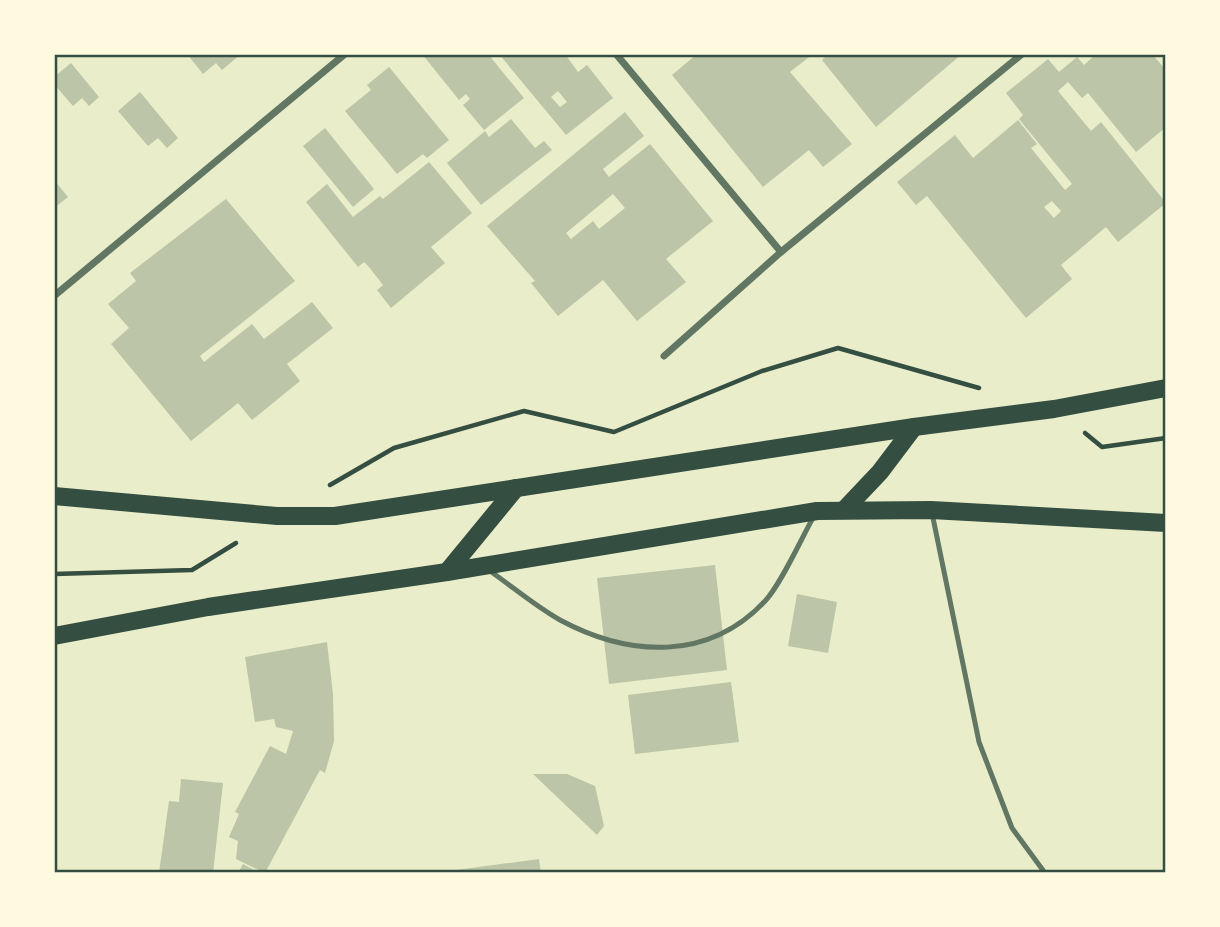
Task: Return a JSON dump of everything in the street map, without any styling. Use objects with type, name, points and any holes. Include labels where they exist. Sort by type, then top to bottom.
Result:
[{"type":"main road","points":[[54,496],[277,516],[335,516],[914,427],[1054,409],[1166,388]]},
{"type":"main road","points":[[846,508],[880,472],[914,427]]},
{"type":"main road","points":[[446,572],[516,488]]},
{"type":"main road","points":[[54,636],[208,607],[846,508],[1166,523]]},
{"type":"street","points":[[54,296],[345,54]]},
{"type":"street","points":[[616,54],[781,251]]},
{"type":"street","points":[[664,356],[781,251],[1022,54]]},
{"type":"lane","points":[[931,510],[979,742],[1012,828],[1045,873]]},
{"type":"lane","points":[[482,566],[560,620],[629,646],[690,646],[732,628],[767,599],[817,511]]},
{"type":"building","points":[[187,54],[241,54],[222,70],[216,63],[203,74]]},
{"type":"building","points":[[422,54],[488,54],[524,98],[484,130],[463,105],[470,99],[466,94],[459,100]]},
{"type":"building","points":[[499,54],[565,54],[578,72],[587,65],[613,98],[566,135]],"holes":[[[558,91],[567,102],[560,107],[551,97]]]},
{"type":"building","points":[[697,54],[813,54],[790,72],[852,144],[823,167],[809,150],[763,187],[672,75]]},
{"type":"building","points":[[828,54],[962,54],[876,127],[822,60]]},
{"type":"building","points":[[1096,54],[1152,54],[1166,70],[1166,127],[1136,152],[1088,93],[1082,98],[1068,82],[1058,91],[1091,131],[1101,122],[1166,203],[1118,242],[1106,227],[1061,265],[1072,279],[1026,318],[927,196],[916,205],[897,182],[955,135],[973,158],[1018,120],[1037,144],[1031,148],[1065,190],[1072,184],[1019,119],[1023,115],[1006,93],[1048,59],[1059,72],[1077,57],[1084,65]],"holes":[[[1052,201],[1061,211],[1054,218],[1044,207]]]},
{"type":"building","points":[[71,63],[99,97],[89,106],[82,98],[73,106],[54,84],[54,77]]},
{"type":"building","points":[[389,67],[449,140],[427,158],[423,154],[397,174],[345,111],[371,90],[367,85]]},
{"type":"building","points":[[140,92],[178,138],[167,148],[158,138],[148,146],[118,111]]},
{"type":"building","points":[[625,112],[644,136],[603,169],[609,177],[650,144],[713,221],[666,259],[686,282],[637,321],[603,280],[558,316],[531,283],[535,281],[487,226]],"holes":[[[613,194],[625,208],[599,229],[593,221],[571,239],[566,233]]]},
{"type":"building","points":[[511,119],[535,148],[544,141],[552,150],[481,205],[447,163],[485,131],[489,137]]},
{"type":"building","points":[[325,128],[374,189],[353,207],[303,146]]},
{"type":"building","points":[[429,162],[472,213],[431,247],[445,263],[391,308],[377,290],[383,285],[369,267],[364,262],[358,267],[306,202],[327,184],[353,217],[380,196],[383,199]]},
{"type":"building","points":[[54,180],[68,197],[54,208]]},
{"type":"building","points":[[226,199],[295,281],[200,356],[204,362],[252,324],[264,339],[312,302],[333,328],[287,364],[300,381],[252,420],[238,403],[191,441],[111,344],[129,328],[108,304],[136,281],[130,273]]},
{"type":"building","points":[[715,565],[727,670],[609,684],[597,578]]},
{"type":"building","points":[[797,594],[837,602],[828,653],[788,646]]},
{"type":"building","points":[[327,642],[333,694],[334,741],[325,773],[320,770],[265,873],[236,859],[238,841],[229,837],[239,814],[235,812],[270,746],[286,754],[293,731],[276,727],[274,719],[255,722],[245,657]]},
{"type":"building","points":[[731,682],[739,742],[635,754],[628,695]]},
{"type":"building","points":[[533,774],[567,774],[595,786],[604,826],[597,835]]},
{"type":"building","points":[[181,779],[223,783],[213,873],[159,873],[169,801],[179,802]]},
{"type":"building","points":[[539,859],[541,873],[449,873],[449,871]]},
{"type":"building","points":[[243,864],[259,873],[238,873]]}]
